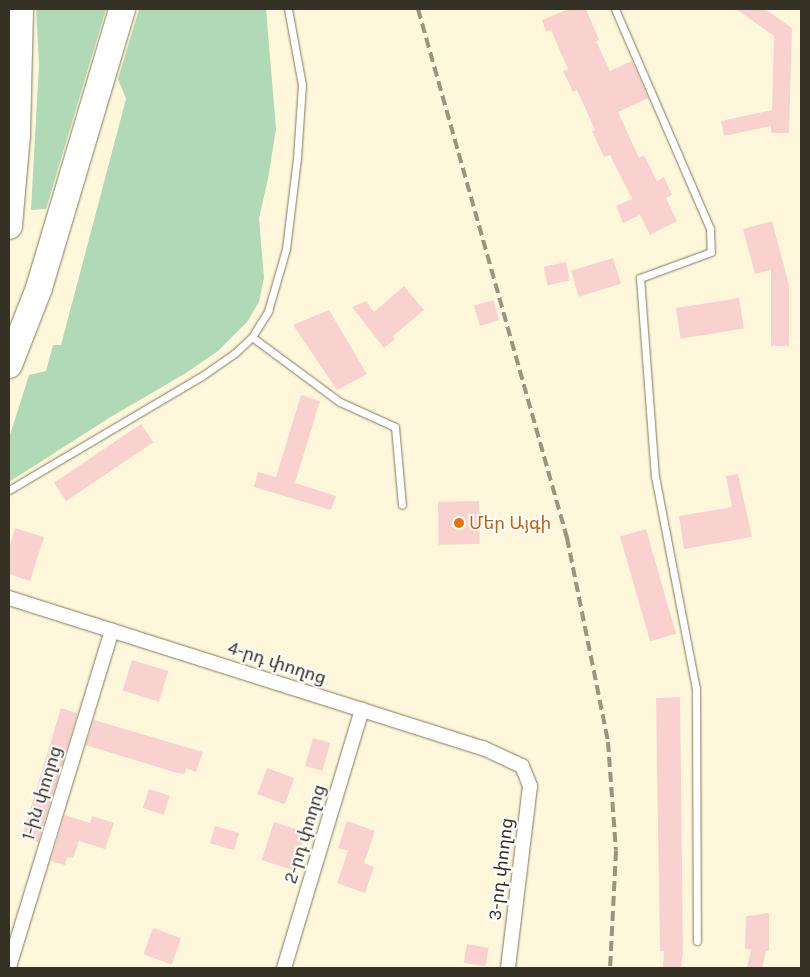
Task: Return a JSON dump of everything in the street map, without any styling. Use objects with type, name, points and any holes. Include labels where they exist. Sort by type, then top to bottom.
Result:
[{"type":"highway","points":[[9,226],[17,134],[20,9]]},
{"type":"highway","points":[[9,365],[39,288],[122,9]]},
{"type":"street","name":"4-րդ փողոց","points":[[9,598],[490,751],[522,766],[528,775]]},
{"type":"street","name":"1-ին փողոց","points":[[9,966],[112,630]]},
{"type":"street","name":"2-րդ փողոց","points":[[284,968],[362,710]]},
{"type":"street","name":"3-րդ փողոց","points":[[508,968],[530,786],[528,775]]},
{"type":"lane","points":[[9,490],[202,376],[252,336],[268,311],[286,249],[297,158],[302,85],[288,9]]},
{"type":"lane","points":[[615,9],[710,229],[712,252],[640,278],[655,476],[696,688],[697,941]]},
{"type":"lane","points":[[252,336],[340,402],[395,427],[402,505]]},
{"type":"green space","points":[[36,9],[106,9],[46,209],[31,210],[39,65]]},
{"type":"green space","points":[[139,9],[266,9],[276,129],[268,179],[259,218],[264,278],[259,302],[247,322],[218,351],[186,373],[109,418],[9,482],[9,438],[29,375],[46,371],[53,345],[61,345],[126,99],[118,79]]},
{"type":"building","points":[[569,9],[586,9],[599,40],[596,41],[610,71],[632,61],[648,98],[618,112],[639,158],[644,155],[657,181],[664,177],[672,195],[666,198],[677,221],[650,235],[640,215],[623,223],[616,206],[632,199],[610,155],[604,157],[592,131],[595,130],[577,90],[573,92],[563,71],[568,69],[551,30],[546,32],[542,20]]},
{"type":"building","points":[[736,9],[765,9],[792,28],[789,133],[771,133],[771,126],[724,136],[721,121],[772,110],[774,36]]},
{"type":"building","points":[[772,221],[789,285],[789,346],[771,346],[771,270],[755,274],[743,229]]},
{"type":"building","points":[[613,258],[621,284],[579,297],[571,271]]},
{"type":"building","points":[[566,262],[570,281],[547,285],[544,267]]},
{"type":"building","points":[[404,286],[424,310],[393,336],[395,339],[384,348],[352,307],[366,301],[374,312]]},
{"type":"building","points":[[739,298],[744,329],[681,339],[676,308]]},
{"type":"building","points":[[493,300],[499,320],[480,326],[474,306]]},
{"type":"building","points":[[329,310],[367,374],[337,390],[293,325]]},
{"type":"building","points":[[301,395],[320,401],[295,483],[336,496],[331,510],[254,487],[258,472],[276,477]]},
{"type":"building","points":[[141,424],[153,442],[66,501],[54,483]]},
{"type":"building","points":[[738,474],[752,537],[684,549],[679,516],[732,507],[726,476]]},
{"type":"building","points":[[479,501],[480,544],[439,545],[438,502]]},
{"type":"building","points":[[15,528],[44,537],[30,581],[9,574],[9,549]]},
{"type":"building","points":[[646,529],[676,634],[650,641],[620,536]]},
{"type":"building","points":[[132,660],[168,671],[159,702],[123,691]]},
{"type":"building","points":[[680,697],[683,952],[681,968],[663,968],[664,951],[660,951],[656,698]]},
{"type":"building","points":[[61,708],[77,715],[38,842],[22,837]]},
{"type":"building","points":[[94,720],[203,752],[196,772],[186,768],[185,774],[177,773],[86,745]]},
{"type":"building","points":[[313,738],[330,743],[322,771],[305,766]]},
{"type":"building","points":[[267,768],[294,778],[285,804],[257,794]]},
{"type":"building","points":[[149,789],[170,796],[164,815],[143,808]]},
{"type":"building","points":[[65,815],[90,823],[92,816],[114,823],[105,849],[79,841],[73,858],[67,857],[65,865],[51,861]]},
{"type":"building","points":[[347,821],[375,831],[364,863],[374,867],[365,893],[337,883],[348,851],[338,848]]},
{"type":"building","points":[[274,822],[305,832],[293,870],[262,860]]},
{"type":"building","points":[[215,826],[239,833],[234,850],[210,843]]},
{"type":"building","points":[[769,913],[769,951],[766,951],[762,968],[747,968],[751,949],[745,949],[746,916]]},
{"type":"building","points":[[153,928],[181,938],[172,965],[143,954]]},
{"type":"building","points":[[467,944],[489,948],[485,967],[464,963]]},
{"type":"railway","points":[[418,9],[567,538],[608,742],[616,851],[610,968]]},
{"type":"place","name":"Մեր Այգի","points":[[459,523]]}]
